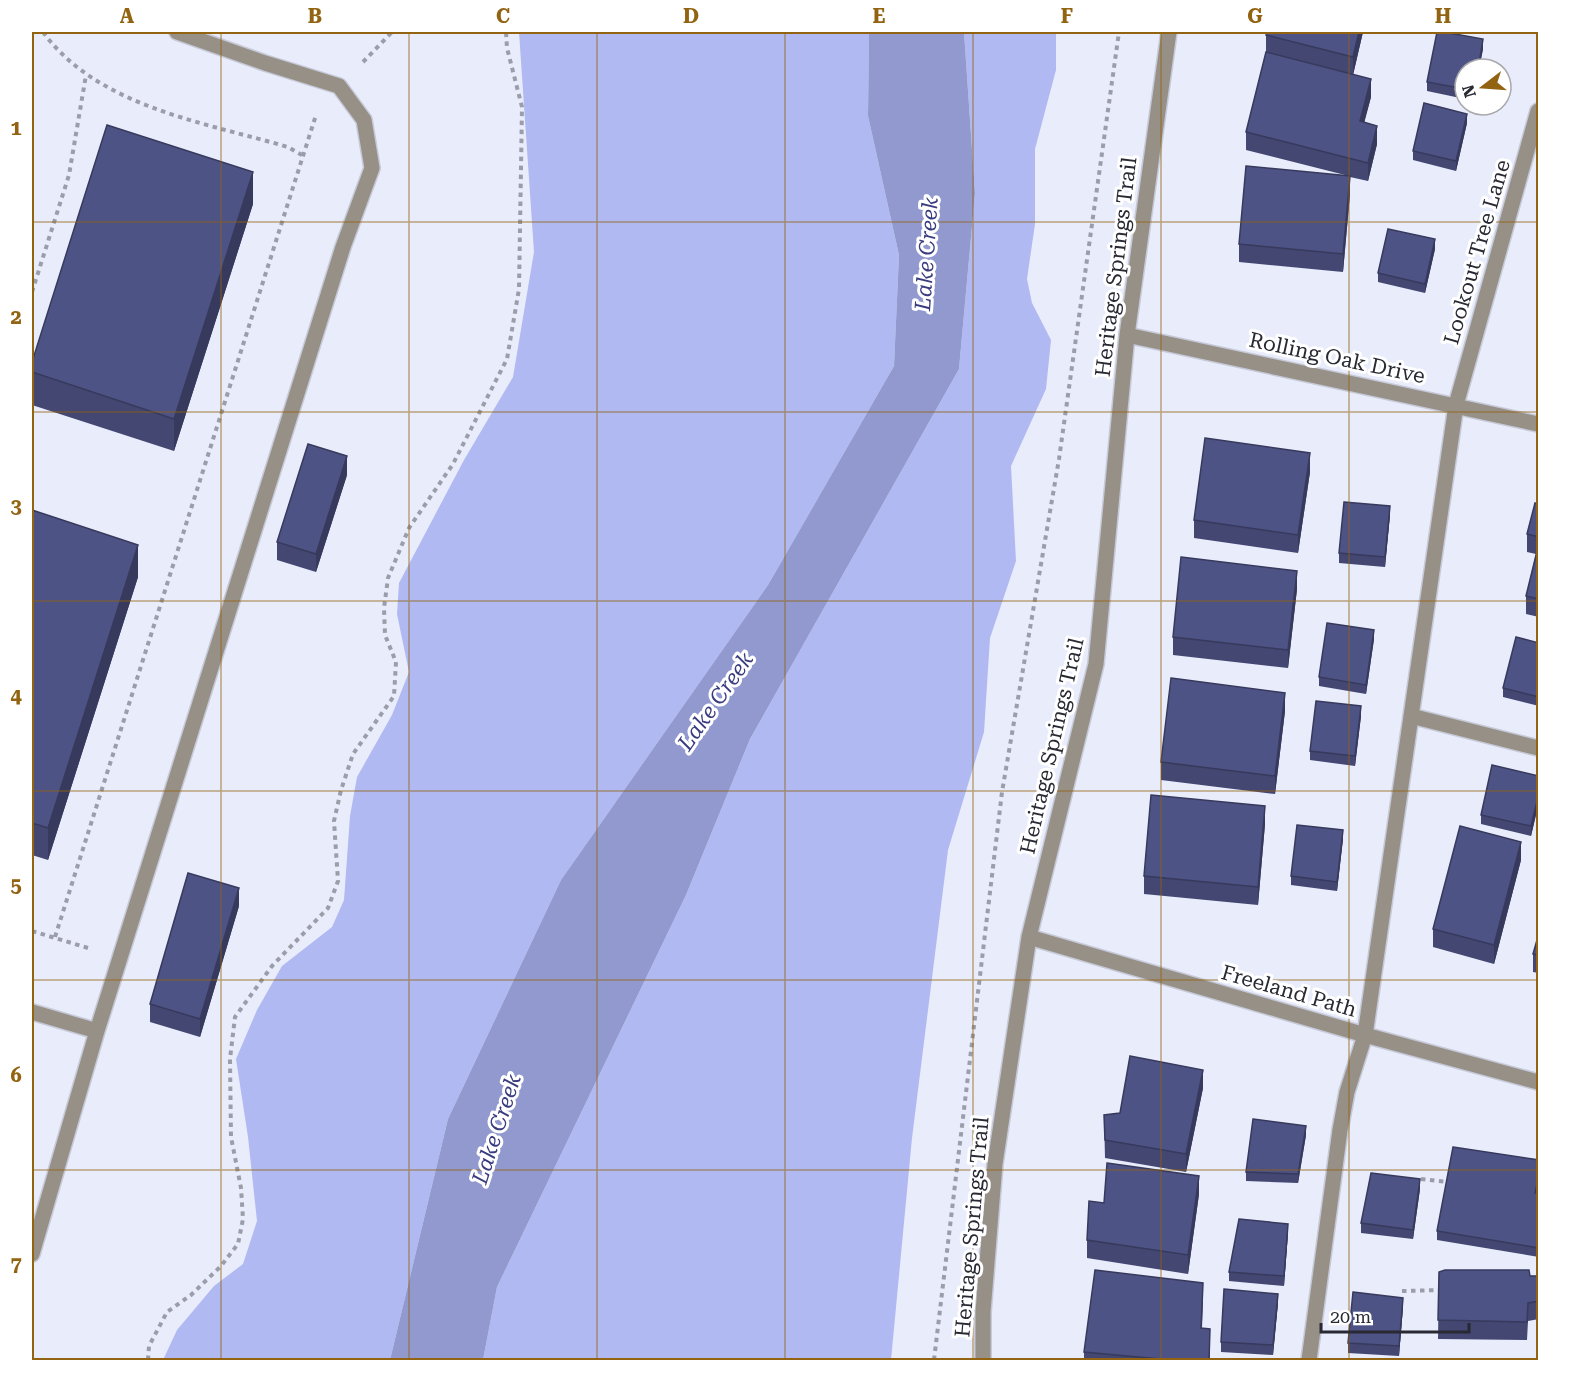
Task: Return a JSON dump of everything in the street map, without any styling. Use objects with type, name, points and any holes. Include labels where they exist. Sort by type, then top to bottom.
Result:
[{"type":"street","points":[[32,1254],[97,1031],[343,247],[372,168],[364,120],[339,86],[177,32]]},
{"type":"street","name":"Heritage Springs Trail","points":[[983,1360],[984,1312],[995,1164],[1029,937],[1096,664],[1127,335],[1169,32]]},
{"type":"street","name":"Lookout Tree Lane","points":[[1309,1360],[1340,1130],[1347,1092],[1365,1035],[1456,405],[1539,111]]},
{"type":"street","name":"Rolling Oak Drive","points":[[1127,335],[1539,424]]},
{"type":"street","points":[[1411,716],[1539,748]]},
{"type":"street","name":"Freeland Path","points":[[1029,937],[1365,1035],[1539,1082]]},
{"type":"street","points":[[32,1012],[97,1031]]},
{"type":"path","points":[[43,32],[86,75],[146,106],[288,147],[302,155]]},
{"type":"path","points":[[339,86],[392,32]]},
{"type":"path","points":[[148,1360],[149,1346],[166,1312],[191,1296],[221,1266],[238,1244],[243,1219],[241,1188],[231,1137],[230,1059],[235,1017],[272,966],[328,908],[338,881],[334,821],[341,790],[353,754],[394,696],[396,662],[385,635],[384,626],[388,578],[409,528],[453,464],[507,359],[519,289],[522,107],[507,48],[506,32]]},
{"type":"path","points":[[934,1360],[1002,792],[1059,459],[1119,32]]},
{"type":"path","points":[[32,292],[69,175],[86,75]]},
{"type":"path","points":[[55,938],[316,115]]},
{"type":"path","points":[[32,931],[99,952]]},
{"type":"path","points":[[1421,1179],[1448,1182]]},
{"type":"path","points":[[1402,1291],[1439,1290]]},
{"type":"shaded area","points":[[519,32],[869,32],[868,116],[899,255],[894,366],[768,585],[561,880],[448,1119],[390,1360],[163,1360],[177,1330],[214,1286],[243,1264],[257,1221],[248,1137],[236,1059],[257,1010],[282,966],[332,927],[344,900],[350,816],[357,777],[392,715],[409,672],[397,614],[399,583],[464,460],[513,377],[534,252]]},
{"type":"shaded area","points":[[964,32],[1056,32],[1056,70],[1035,149],[1035,224],[1027,279],[1032,303],[1051,340],[1046,389],[1011,466],[1016,561],[990,638],[984,732],[948,850],[912,1138],[891,1360],[483,1360],[497,1287],[686,895],[750,739],[959,369],[975,193]]},
{"type":"water","name":"Lake Creek","points":[[869,32],[964,32],[975,193],[959,369],[750,739],[686,895],[497,1287],[483,1360],[390,1360],[448,1119],[561,880],[768,585],[894,366],[899,255],[868,116]]},
{"type":"building","points":[[1267,32],[1359,32],[1353,57],[1266,35]]},
{"type":"building","points":[[1437,32],[1483,39],[1480,57],[1453,57],[1453,87],[1427,82]]},
{"type":"building","points":[[1266,52],[1371,79],[1360,121],[1377,126],[1368,163],[1246,132]]},
{"type":"building","points":[[1424,103],[1453,110],[1453,117],[1466,117],[1456,161],[1413,151]]},
{"type":"building","points":[[107,125],[253,172],[174,419],[32,372],[32,362]]},
{"type":"building","points":[[1246,166],[1350,176],[1343,254],[1239,244]]},
{"type":"building","points":[[1388,229],[1435,239],[1425,284],[1378,273]]},
{"type":"building","points":[[1205,438],[1310,453],[1298,535],[1194,520]]},
{"type":"building","points":[[308,444],[347,456],[316,554],[277,542]]},
{"type":"building","points":[[1344,502],[1390,506],[1385,557],[1339,553]]},
{"type":"building","points":[[1535,503],[1539,504],[1539,537],[1527,534]]},
{"type":"building","points":[[32,510],[138,545],[48,828],[32,823]]},
{"type":"building","points":[[1539,543],[1539,599],[1526,596]]},
{"type":"building","points":[[1181,557],[1297,571],[1288,650],[1173,637]]},
{"type":"building","points":[[1327,623],[1374,630],[1366,685],[1319,677]]},
{"type":"building","points":[[1516,637],[1539,643],[1539,697],[1503,688]]},
{"type":"building","points":[[1171,678],[1285,693],[1275,776],[1161,762]]},
{"type":"building","points":[[1316,701],[1361,706],[1355,756],[1310,751]]},
{"type":"building","points":[[1492,765],[1539,776],[1539,793],[1531,826],[1481,815]]},
{"type":"building","points":[[1151,795],[1265,806],[1258,887],[1144,876]]},
{"type":"building","points":[[1297,825],[1343,830],[1337,882],[1291,876]]},
{"type":"building","points":[[1460,826],[1521,842],[1494,945],[1433,929]]},
{"type":"building","points":[[188,873],[239,888],[200,1019],[150,1004]]},
{"type":"building","points":[[1539,933],[1539,955],[1533,954]]},
{"type":"building","points":[[1130,1056],[1203,1070],[1186,1154],[1105,1140],[1104,1115],[1120,1113]]},
{"type":"building","points":[[1253,1119],[1306,1126],[1298,1174],[1246,1172]]},
{"type":"building","points":[[1453,1147],[1539,1160],[1539,1175],[1535,1193],[1539,1194],[1539,1248],[1437,1231]]},
{"type":"building","points":[[1107,1163],[1199,1176],[1188,1255],[1087,1240],[1089,1201],[1104,1203]]},
{"type":"building","points":[[1371,1173],[1420,1179],[1413,1230],[1361,1223]]},
{"type":"building","points":[[1239,1219],[1288,1224],[1284,1276],[1229,1272]]},
{"type":"building","points":[[1095,1270],[1203,1283],[1201,1328],[1210,1329],[1209,1360],[1171,1360],[1084,1352]]},
{"type":"building","points":[[1445,1270],[1529,1270],[1530,1276],[1539,1276],[1539,1301],[1528,1303],[1527,1322],[1438,1320],[1439,1272]]},
{"type":"building","points":[[1224,1289],[1278,1294],[1273,1345],[1221,1342]]},
{"type":"building","points":[[1353,1292],[1403,1298],[1399,1346],[1348,1343]]}]
